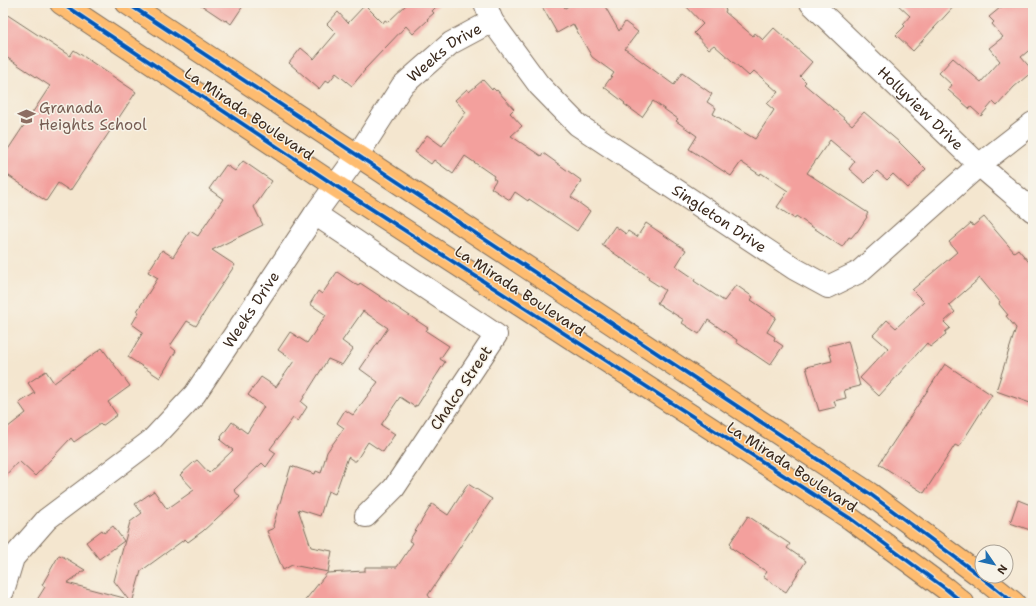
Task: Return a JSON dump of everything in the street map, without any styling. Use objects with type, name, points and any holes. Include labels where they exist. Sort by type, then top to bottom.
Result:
[{"type":"main road","name":"La Mirada Boulevard","points":[[61,3],[336,186],[851,519],[963,603]]},
{"type":"main road","name":"La Mirada Boulevard","points":[[127,3],[870,494],[979,575],[1014,603]]},
{"type":"street","name":"Hollyview Drive","points":[[822,7],[979,164],[1033,211]]},
{"type":"street","name":"Weeks Drive","points":[[3,591],[13,558],[47,519],[152,440],[195,394],[315,214],[357,156],[402,86],[488,12]]},
{"type":"street","name":"Singleton Drive","points":[[488,12],[539,86],[578,125],[795,269],[828,287],[859,272],[979,164]]},
{"type":"street","points":[[979,164],[1033,123]]},
{"type":"street","name":"Chalco Street","points":[[315,214],[496,335],[394,488],[366,516]]},
{"type":"building","points":[[198,3],[245,3],[231,24]]},
{"type":"building","points":[[408,3],[440,3],[432,11],[434,13],[427,19],[428,20],[413,34],[406,26],[364,70],[352,86],[336,73],[329,82],[326,80],[319,89],[289,63],[301,48],[314,59],[336,33],[327,24],[338,12],[348,23],[365,5],[383,23],[385,20],[388,22]]},
{"type":"building","points":[[540,3],[563,3],[565,8],[574,3],[603,3],[619,31],[625,22],[638,32],[625,49],[674,85],[682,73],[712,94],[707,102],[716,108],[713,114],[755,139],[774,110],[767,104],[778,92],[754,71],[749,76],[714,45],[709,49],[694,33],[703,24],[683,3],[719,3],[726,10],[725,12],[753,36],[755,33],[763,40],[774,28],[812,62],[800,76],[806,82],[804,84],[852,125],[864,112],[899,142],[926,169],[908,188],[893,174],[887,180],[877,171],[865,183],[849,169],[855,161],[830,140],[807,173],[868,213],[857,232],[851,238],[849,237],[842,247],[796,216],[795,219],[777,207],[788,191],[761,173],[760,175],[741,162],[731,176],[689,149],[697,136],[676,121],[678,119],[653,101],[642,117],[624,104],[625,103],[604,87],[614,73],[592,57],[573,24],[557,33]]},
{"type":"building","points":[[896,3],[957,3],[913,51],[896,35],[905,26],[903,24],[910,16]]},
{"type":"building","points":[[1006,3],[1033,3],[1033,47],[1021,57],[1033,71],[1014,87],[997,106],[993,102],[981,116],[971,107],[970,109],[948,90],[952,85],[939,73],[953,58],[981,82],[1000,61],[989,48],[1003,37],[992,24],[994,22],[989,17]]},
{"type":"building","points":[[3,12],[70,56],[74,50],[136,92],[70,191],[58,183],[46,201],[3,172],[3,157],[50,86],[3,55]]},
{"type":"building","points":[[483,80],[492,90],[493,88],[496,91],[497,90],[514,109],[510,113],[522,126],[511,136],[541,156],[543,153],[582,181],[571,197],[590,211],[577,231],[529,199],[528,201],[515,192],[510,200],[491,188],[496,180],[493,178],[494,176],[465,156],[453,174],[434,160],[431,164],[415,152],[427,135],[442,146],[466,112],[455,100],[467,89],[469,92]]},
{"type":"building","points":[[243,161],[272,181],[254,207],[263,225],[212,250],[235,265],[196,326],[187,321],[170,346],[176,351],[160,378],[128,357],[143,332],[132,324],[139,312],[137,311],[158,278],[148,272],[162,250],[173,257],[190,231],[198,236],[223,199],[209,189],[226,165],[235,171]]},
{"type":"building","points":[[984,217],[1014,252],[1018,249],[1033,267],[1033,404],[996,391],[1016,328],[1006,316],[1008,315],[999,304],[1000,302],[980,278],[949,305],[955,312],[944,322],[950,328],[945,332],[946,334],[930,347],[927,343],[879,396],[860,378],[888,348],[873,335],[887,320],[896,328],[924,302],[912,290],[957,252],[949,242],[971,223],[973,226]]},
{"type":"building","points":[[646,223],[686,250],[676,266],[695,279],[694,281],[724,301],[736,285],[753,297],[751,300],[776,317],[767,332],[775,337],[774,340],[783,346],[770,365],[736,342],[737,340],[708,320],[699,334],[682,323],[684,320],[657,303],[665,290],[648,279],[649,277],[602,245],[615,226],[626,234],[628,231],[637,237]]},
{"type":"building","points":[[337,272],[358,286],[360,283],[401,310],[428,328],[426,331],[449,346],[440,359],[445,362],[417,406],[415,405],[415,407],[400,397],[381,425],[395,434],[383,452],[368,442],[356,461],[348,457],[335,494],[328,491],[320,516],[298,509],[311,547],[332,551],[328,572],[292,565],[283,570],[267,531],[274,528],[273,526],[291,466],[315,474],[316,471],[321,473],[327,452],[344,428],[337,423],[345,410],[353,415],[378,382],[360,369],[388,328],[363,311],[342,341],[353,349],[342,365],[328,359],[301,402],[307,407],[298,421],[293,418],[270,449],[276,453],[266,467],[262,463],[234,490],[240,497],[203,531],[188,542],[185,539],[141,571],[131,603],[114,581],[130,522],[142,513],[135,504],[154,491],[167,509],[194,490],[180,475],[193,463],[197,460],[209,473],[233,450],[220,440],[222,438],[221,437],[232,422],[247,433],[264,407],[248,395],[261,377],[276,387],[294,361],[278,350],[290,332],[307,343],[326,315],[310,304],[318,291],[322,294]]},
{"type":"building","points":[[848,341],[860,386],[844,390],[846,398],[834,401],[836,407],[819,411],[806,367],[832,361],[828,346]]},
{"type":"building","points":[[102,348],[130,386],[108,402],[117,415],[102,426],[100,424],[74,442],[71,438],[35,476],[19,461],[3,478],[3,431],[26,413],[19,403],[35,393],[28,383],[46,371],[54,383]]},
{"type":"building","points":[[945,364],[992,395],[959,447],[955,445],[924,493],[879,464]]},
{"type":"building","points":[[468,484],[492,499],[428,595],[434,603],[303,603],[327,573],[365,571],[365,567],[397,567],[413,543],[409,541],[432,504],[448,515]]},
{"type":"building","points":[[1018,500],[1033,506],[1033,531],[1010,523]]},
{"type":"building","points":[[748,516],[790,544],[787,548],[806,561],[786,592],[763,577],[767,572],[730,547],[730,543]]},
{"type":"building","points":[[113,526],[124,541],[99,559],[86,542],[102,530],[104,533]]},
{"type":"building","points":[[59,555],[85,570],[67,583],[124,598],[124,603],[35,603],[45,587],[42,585]]},
{"type":"cycle path","points":[[61,3],[336,186],[851,519],[963,603]]},
{"type":"cycle path","points":[[127,3],[870,494],[979,575],[1014,603]]},
{"type":"place","name":"Granada Heights School","points":[[26,117]]}]
